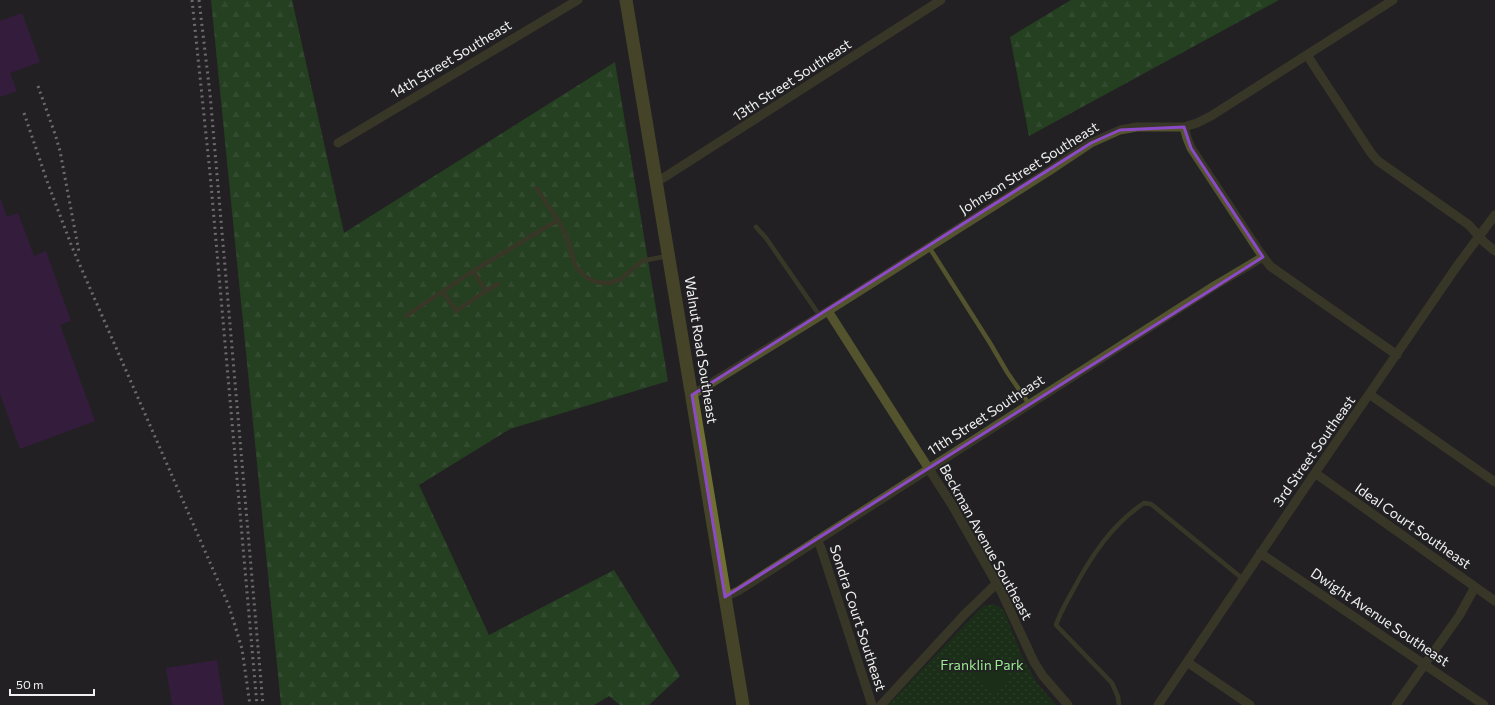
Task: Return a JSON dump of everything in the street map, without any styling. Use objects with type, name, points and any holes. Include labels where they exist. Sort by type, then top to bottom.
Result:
[{"type":"main road","name":"Walnut Road Southeast","points":[[626,0],[743,705]]},
{"type":"street","name":"14th Street Southeast","points":[[338,143],[578,0]]},
{"type":"street","name":"13th Street Southeast","points":[[657,182],[941,0]]},
{"type":"street","name":"Johnson Street Southeast","points":[[692,395],[824,314],[1091,143],[1120,130],[1136,127],[1184,126],[1197,123],[1211,116],[1393,0]]},
{"type":"street","points":[[1307,55],[1378,161],[1469,225],[1495,251]]},
{"type":"street","points":[[1184,126],[1191,148],[1270,266],[1397,354]]},
{"type":"street","name":"3rd Street Southeast","points":[[1158,705],[1260,553],[1457,266],[1495,215]]},
{"type":"street","name":"11th Street Southeast","points":[[725,597],[738,591],[1214,286],[1263,257]]},
{"type":"street","name":"Beckman Avenue Southeast","points":[[824,314],[929,468],[952,505],[996,584],[1013,616],[1034,662],[1046,681],[1068,705]]},
{"type":"street","points":[[1369,394],[1495,482]]},
{"type":"street","name":"Ideal Court Southeast","points":[[1315,473],[1495,601]]},
{"type":"street","name":"Sondra Court Southeast","points":[[817,540],[821,548],[872,705]]},
{"type":"street","name":"Dwight Avenue Southeast","points":[[1260,553],[1484,705]]},
{"type":"street","points":[[881,705],[964,615],[996,584]]},
{"type":"street","points":[[1396,705],[1459,616],[1475,587]]},
{"type":"street","points":[[1187,662],[1250,705]]},
{"type":"lane","points":[[536,188],[558,220],[566,235],[576,267],[586,277],[596,282],[609,283],[621,279],[642,261],[669,256]]},
{"type":"lane","points":[[406,316],[473,271],[558,220]]},
{"type":"lane","points":[[756,227],[824,314]]},
{"type":"lane","points":[[928,247],[990,343],[1006,372],[1029,404]]},
{"type":"lane","points":[[473,271],[486,291]]},
{"type":"lane","points":[[443,292],[456,311],[498,284]]},
{"type":"lane","points":[[1119,705],[1118,697],[1112,683],[1056,625],[1059,616],[1080,577],[1105,538],[1130,512],[1144,503],[1151,504],[1243,579]]},
{"type":"highlighted area","points":[[1184,127],[1191,148],[1263,257],[725,597],[692,395],[1091,143],[1120,130]]},
{"type":"green space","points":[[211,0],[292,0],[344,233],[615,62],[668,381],[510,429],[419,485],[489,635],[614,570],[680,676],[649,705],[620,705],[609,696],[594,705],[281,705]]},
{"type":"green space","points":[[1071,0],[1279,0],[1029,136],[1010,37]]},
{"type":"green space","name":"Franklin Park","points":[[993,604],[1004,611],[1021,654],[1036,682],[1056,705],[888,705],[983,606]]},
{"type":"green space","points":[[980,648],[1009,676],[992,694],[962,666]]},
{"type":"building","points":[[22,13],[40,62],[10,73],[17,91],[0,97],[0,21]]},
{"type":"building","points":[[0,198],[7,217],[18,213],[34,256],[46,251],[71,321],[60,325],[95,421],[20,449],[0,394]]},
{"type":"building","points":[[217,660],[224,705],[172,705],[166,668]]},
{"type":"railway","points":[[192,0],[210,173],[257,705]]},
{"type":"railway","points":[[199,0],[210,94],[263,705]]},
{"type":"railway","points":[[38,86],[60,151],[79,252]]},
{"type":"railway","points":[[24,113],[47,181],[72,247],[229,606],[242,649],[250,705]]}]
